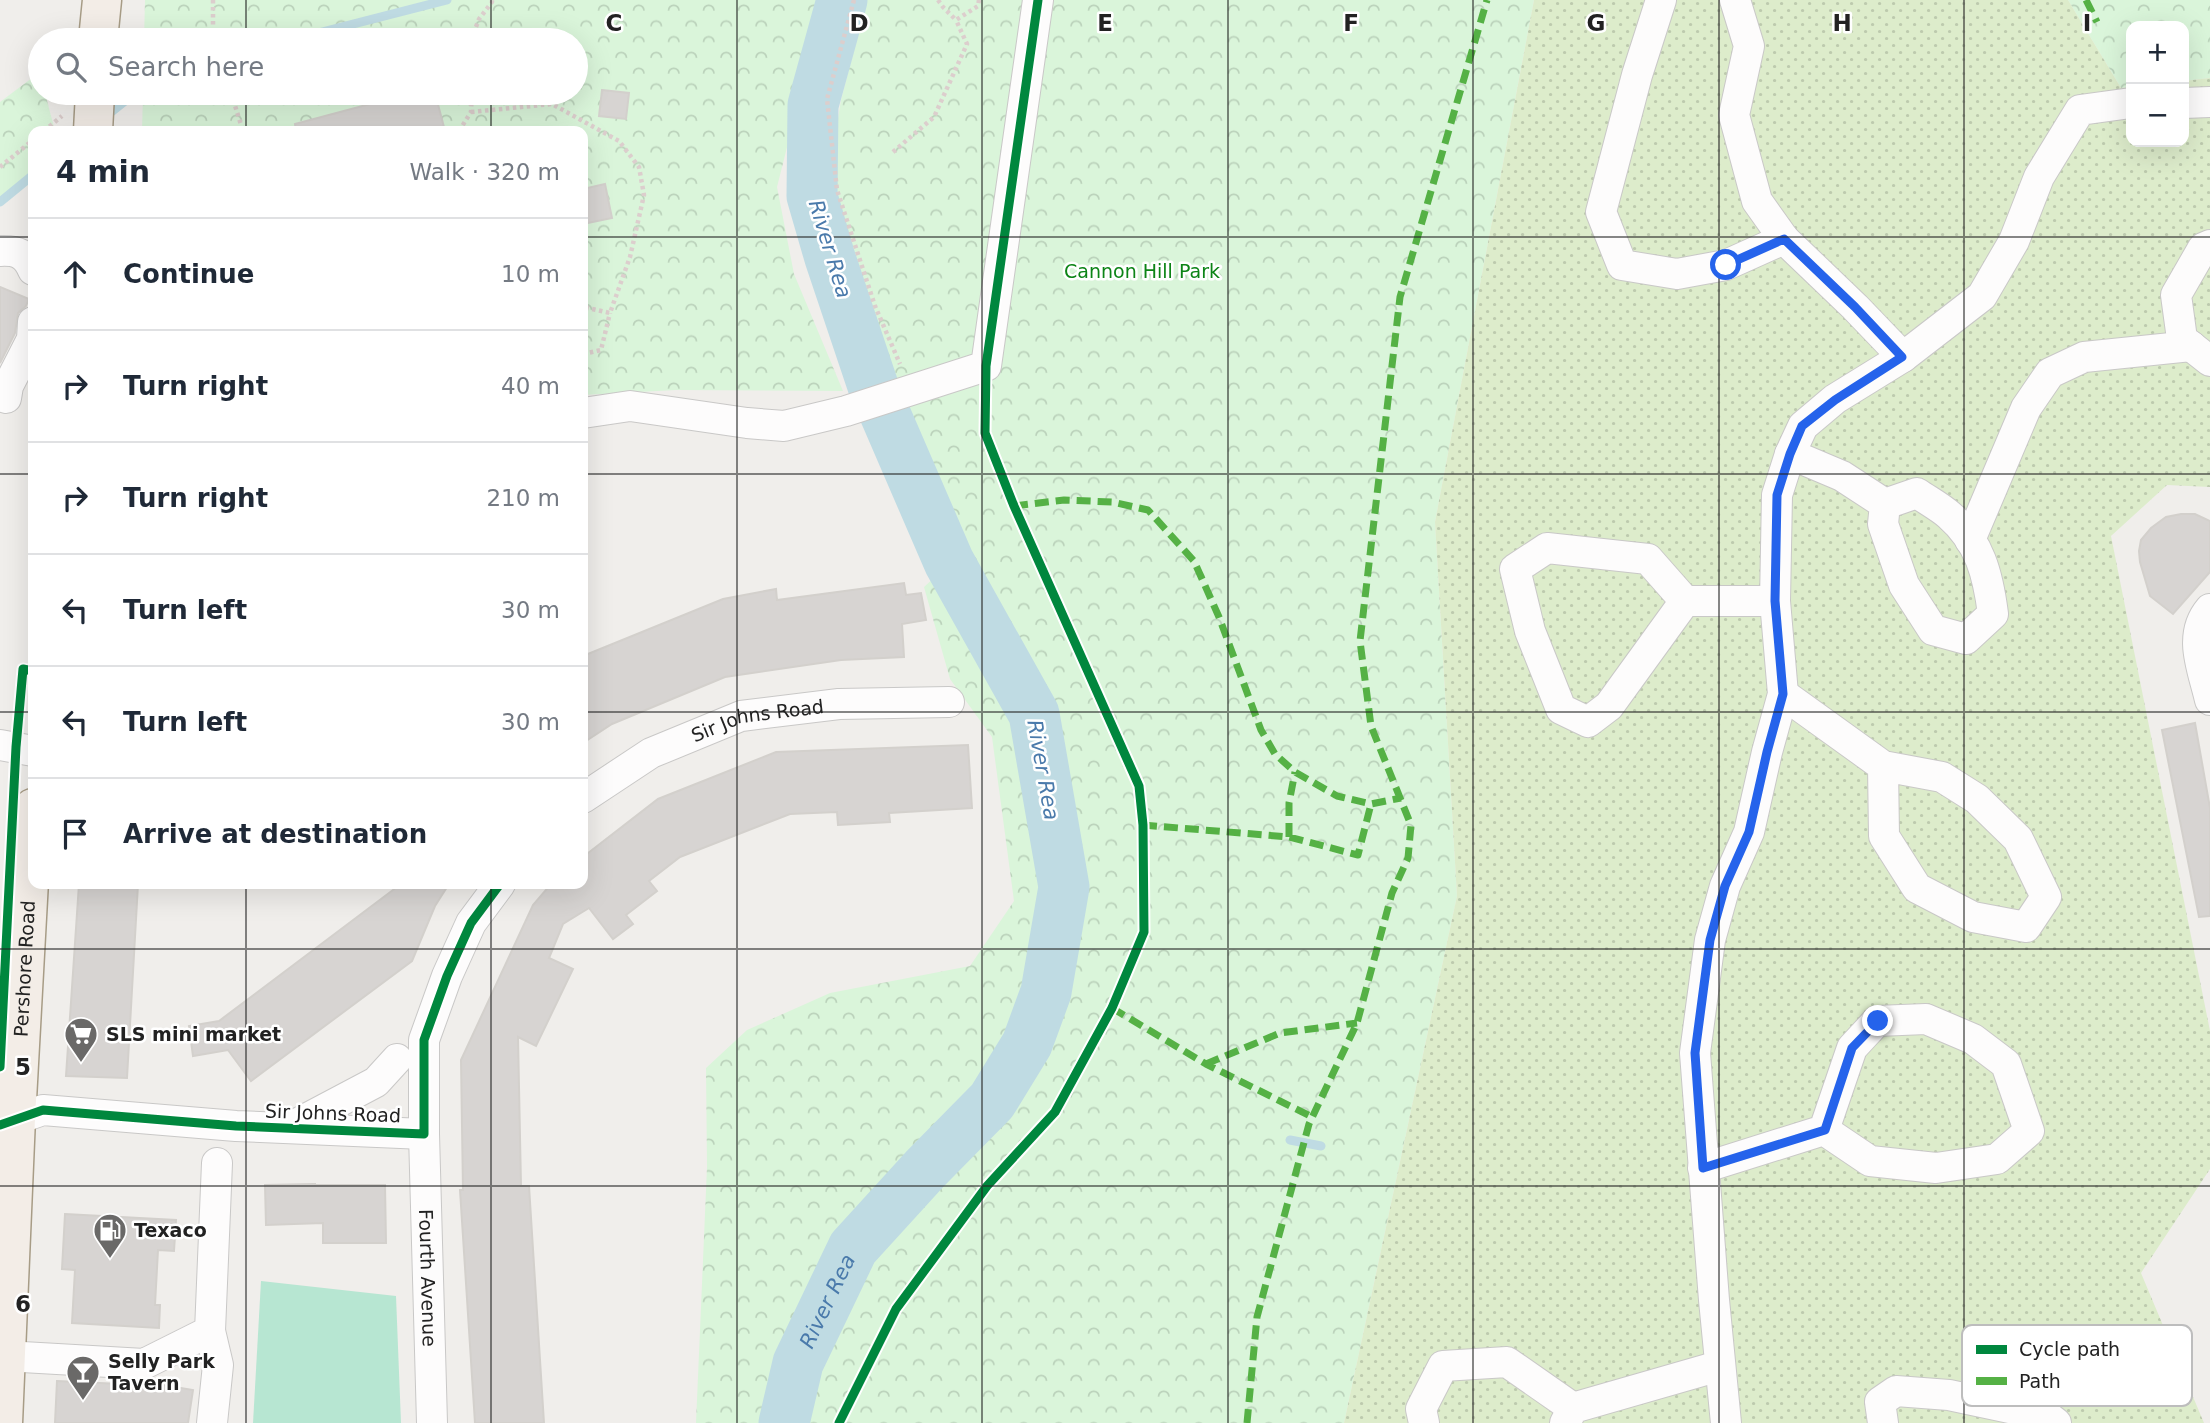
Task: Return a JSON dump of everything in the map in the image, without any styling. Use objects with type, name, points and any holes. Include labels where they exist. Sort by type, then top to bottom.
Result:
[{"type":"main road","points":[[99,28],[102,0]]},
{"type":"main road","points":[[93,126],[94,105]]},
{"type":"main road","name":"Pershore Road","points":[[4,1423],[8,1121],[28,871]]},
{"type":"street","points":[[588,412],[630,406],[747,424],[784,426],[846,411],[986,366],[1038,0]]},
{"type":"street","points":[[1661,0],[1637,75],[1601,212],[1622,265],[1677,274],[1726,265],[1784,239]]},
{"type":"street","points":[[1735,0],[1749,46],[1734,115],[1757,201],[1784,239],[1855,307],[1902,357]]},
{"type":"street","points":[[2189,103],[2210,102]]},
{"type":"street","points":[[1726,1423],[1719,1366],[1695,1053],[1710,940],[1725,886],[1749,832],[1783,694],[1775,601],[1777,495],[1802,426],[1835,400],[1902,357],[1982,296],[2014,241],[2039,177],[2080,110],[2126,104]]},
{"type":"street","points":[[2201,354],[2182,339],[2176,295],[2203,248],[2210,245]]},
{"type":"street","points":[[0,251],[15,250],[28,259]]},
{"type":"street","points":[[6,398],[8,386],[28,347]]},
{"type":"street","points":[[1970,540],[2026,408],[2050,373],[2084,357],[2201,354]]},
{"type":"street","points":[[1790,454],[1842,475],[1885,504]]},
{"type":"street","points":[[1917,493],[1949,515],[1970,540],[1988,578],[1993,614],[1966,639],[1933,630],[1905,585],[1883,524],[1885,504],[1917,493]]},
{"type":"street","points":[[1685,601],[1609,706],[1588,723],[1561,709],[1530,631],[1515,569],[1547,548],[1648,559],[1685,601],[1775,601]]},
{"type":"street","points":[[2210,609],[2203,617],[2197,649],[2210,700]]},
{"type":"street","points":[[1783,694],[1883,766],[1942,777],[1977,799],[2018,839],[2046,897],[2026,927],[1973,917],[1917,888],[1884,836],[1883,766]]},
{"type":"street","name":"Sir Johns Road","points":[[588,795],[651,753],[741,716],[839,704],[949,702]]},
{"type":"street","points":[[0,745],[28,750]]},
{"type":"street","name":"Sir Johns Road","points":[[8,1121],[43,1110],[289,1129],[424,1133],[424,1040],[447,976],[471,923],[496,889]]},
{"type":"street","points":[[1926,1019],[1973,1039],[2006,1064],[2029,1132],[1997,1159],[1936,1168],[1870,1161],[1825,1130],[1852,1048],[1878,1021],[1926,1019]]},
{"type":"street","name":"Sir Johns Road","points":[[289,1129],[376,1082],[397,1059]]},
{"type":"street","points":[[1703,1168],[1825,1130]]},
{"type":"street","name":"Fourth Avenue","points":[[424,1133],[432,1423]]},
{"type":"street","points":[[212,1423],[218,1365],[211,1331],[217,1163]]},
{"type":"street","points":[[5,1356],[144,1364],[211,1331]]},
{"type":"street","points":[[1424,1423],[1421,1409],[1443,1366],[1507,1362],[1569,1415],[1719,1366]]},
{"type":"street","points":[[1883,1423],[1880,1402],[1896,1391],[1962,1398]]},
{"type":"street","points":[[2001,1406],[2047,1416],[2056,1423]]},
{"type":"path","points":[[213,0],[213,28]]},
{"type":"path","points":[[476,28],[492,0]]},
{"type":"path","points":[[854,0],[827,99],[837,190],[905,392]]},
{"type":"path","points":[[893,152],[934,117],[967,44],[956,20],[938,0]]},
{"type":"path","points":[[956,20],[978,6],[979,0]]},
{"type":"path","points":[[235,105],[241,126]]},
{"type":"path","points":[[462,126],[471,112],[471,105]]},
{"type":"path","points":[[471,112],[542,105]]},
{"type":"path","points":[[554,105],[619,141],[639,167],[645,195],[630,257],[610,313],[601,350],[588,353]]},
{"type":"path","points":[[0,167],[28,144]]},
{"type":"path","points":[[588,308],[610,313]]},
{"type":"green space","points":[[145,0],[824,0],[777,187],[794,274],[843,391],[676,390],[588,395],[588,126],[142,126],[143,105],[588,105],[588,28],[144,28]]},
{"type":"green space","name":"Cannon Hill Park","points":[[867,0],[1534,0],[1435,522],[1457,896],[1344,1423],[696,1423],[707,1167],[706,1068],[747,1030],[830,993],[970,966],[1014,901],[992,737],[950,679],[924,587],[962,552],[835,252],[827,185],[841,100]]},
{"type":"green space","points":[[1534,0],[2068,0],[2121,88],[2126,88],[2126,147],[2189,147],[2189,80],[2210,78],[2210,487],[2167,485],[2111,536],[2210,1031],[2210,1169],[2141,1273],[2163,1325],[1962,1325],[1962,1406],[2192,1406],[2192,1394],[2204,1423],[1344,1423],[1457,896],[1435,522]]},
{"type":"green space","points":[[2068,0],[2210,0],[2210,78],[2189,80],[2189,21],[2126,21],[2126,88],[2121,88]]},
{"type":"green space","points":[[28,81],[28,105],[48,105],[54,126],[28,126],[28,181],[0,204],[0,102]]},
{"type":"green space","points":[[261,1281],[396,1296],[401,1423],[253,1423]]},
{"type":"building","points":[[602,90],[629,93],[626,119],[599,116]]},
{"type":"building","points":[[366,105],[438,105],[444,126],[295,126]]},
{"type":"building","points":[[605,184],[612,218],[588,223],[588,188]]},
{"type":"building","points":[[0,287],[28,299],[28,301],[18,313],[15,333],[0,363]]},
{"type":"building","points":[[2195,514],[2210,521],[2210,572],[2173,614],[2150,596],[2139,551],[2141,540],[2151,528],[2166,517]]},
{"type":"building","points":[[904,583],[906,595],[921,593],[926,620],[902,624],[904,657],[841,660],[725,677],[612,724],[588,740],[588,654],[723,599],[776,589],[777,600]]},
{"type":"building","points":[[2195,723],[2210,808],[2210,916],[2199,917],[2162,730]]},
{"type":"building","points":[[968,745],[972,808],[889,813],[890,822],[838,825],[837,812],[790,814],[680,857],[649,881],[657,891],[626,915],[633,924],[613,939],[589,908],[563,924],[549,958],[573,969],[536,1046],[518,1037],[521,1186],[529,1186],[544,1423],[475,1423],[460,1190],[463,1190],[461,1060],[533,905],[547,889],[588,889],[588,853],[658,799],[776,752]]},
{"type":"building","points":[[79,889],[138,889],[127,1078],[66,1076]]},
{"type":"building","points":[[394,889],[446,889],[435,906],[412,961],[251,1081],[228,1050],[193,1056],[189,1026],[219,1021]]},
{"type":"building","points":[[265,1185],[385,1185],[386,1243],[323,1243],[323,1223],[266,1225]]},
{"type":"building","name":"Texaco","points":[[65,1214],[176,1220],[174,1251],[158,1250],[155,1305],[160,1305],[159,1328],[72,1323],[75,1270],[62,1269]]},
{"type":"building","name":"Selly Park Tavern","points":[[57,1381],[163,1385],[193,1390],[188,1423],[55,1423]]},
{"type":"waterway","points":[[338,28],[447,0]]},
{"type":"waterway","name":"River Rea","points":[[784,1423],[798,1363],[853,1248],[992,1101],[1027,1044],[1046,992],[1064,887],[1034,714],[949,562],[873,386],[812,196],[813,105],[842,0]]},
{"type":"waterway","points":[[105,117],[120,105]]},
{"type":"waterway","points":[[0,202],[28,179]]},
{"type":"waterway","points":[[1290,1140],[1321,1146]]},
{"type":"marked path","points":[[1247,1423],[1257,1317],[1309,1124],[1357,1023],[1392,893],[1408,858],[1411,825],[1371,726],[1360,641],[1400,297],[1487,0]]},
{"type":"marked path","points":[[2086,0],[2097,22]]},
{"type":"marked path","points":[[1014,506],[1064,500],[1112,502],[1148,510],[1194,561],[1219,617],[1261,730],[1275,754],[1295,772],[1337,796],[1371,804],[1401,798]]},
{"type":"marked path","points":[[1289,837],[1289,803],[1295,772]]},
{"type":"marked path","points":[[1143,825],[1289,837],[1358,855],[1371,804]]},
{"type":"marked path","points":[[1112,1008],[1206,1064],[1312,1117]]},
{"type":"marked path","points":[[1206,1064],[1280,1033],[1357,1023]]},
{"type":"cycle path","points":[[839,1423],[896,1309],[987,1186],[1055,1112],[1112,1008],[1144,932],[1143,825],[1139,786],[1014,506],[985,433],[986,366],[1038,0]]},
{"type":"cycle path","points":[[0,1067],[16,747],[23,669],[28,670]]},
{"type":"cycle path","points":[[0,1125],[43,1110],[236,1126],[424,1134],[424,1040],[447,976],[471,923],[496,889]]},
{"type":"place","name":"SLS mini market","points":[[81,1064]]},
{"type":"place","name":"Texaco","points":[[110,1260]]},
{"type":"place","name":"Selly Park Tavern","points":[[83,1402]]},
{"type":"route","points":[[1726,265],[1784,239],[1855,307],[1902,357],[1835,400],[1802,426],[1777,495],[1775,601],[1783,694],[1749,832],[1725,886],[1710,940],[1695,1053],[1703,1168],[1825,1130],[1852,1048],[1878,1021]]}]
